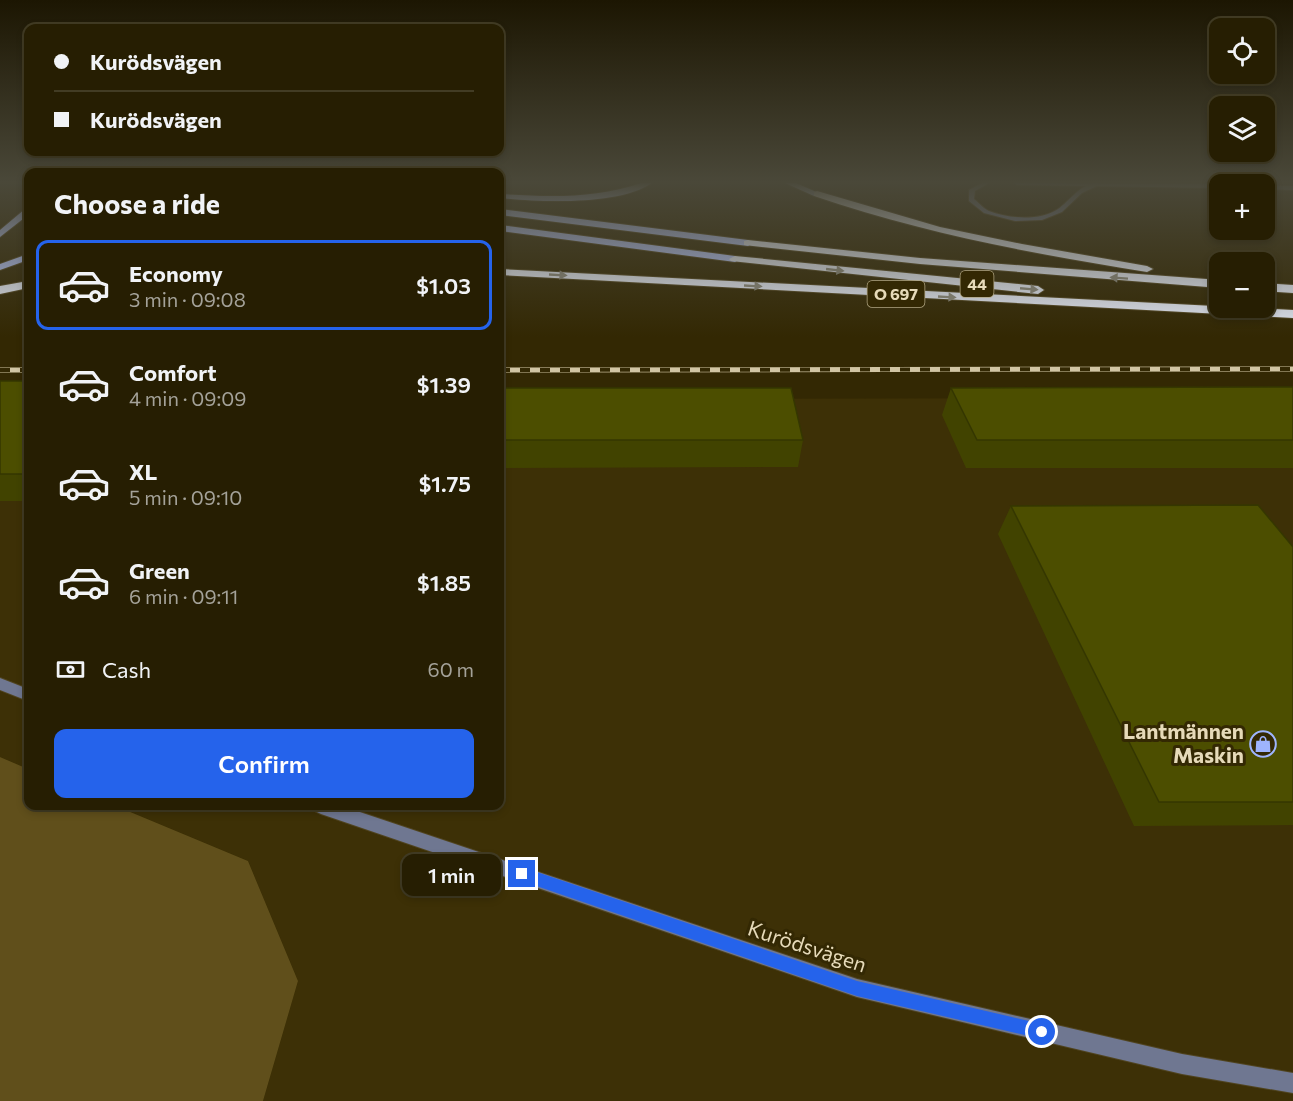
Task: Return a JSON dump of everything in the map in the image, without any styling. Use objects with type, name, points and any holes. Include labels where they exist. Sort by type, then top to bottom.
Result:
[{"type":"highway","points":[[953,234],[1209,281]]},
{"type":"highway","name":"44","points":[[748,243],[943,263],[1209,282]]},
{"type":"highway","name":"44","points":[[735,259],[921,280],[1209,304]]},
{"type":"highway","name":"O 697","points":[[504,272],[1293,312]]},
{"type":"highway","points":[[0,290],[24,286]]},
{"type":"highway","points":[[1275,288],[1293,289]]},
{"type":"highway","points":[[1275,310],[1293,312]]},
{"type":"main road","name":"44","points":[[548,234],[735,259]]},
{"type":"main road","name":"44","points":[[679,234],[748,243]]},
{"type":"main road","points":[[0,257],[24,248]]},
{"type":"main road","points":[[0,267],[24,258]]},
{"type":"street","points":[[0,684],[24,693]]},
{"type":"street","name":"Kurödsvägen","points":[[333,810],[857,988],[1182,1064],[1293,1083]]},
{"type":"shaded area","points":[[1293,398],[1293,1101],[263,1101],[298,981],[248,861],[126,810],[504,810],[504,399]]},
{"type":"shaded area","points":[[0,400],[24,400],[24,767],[0,757]]},
{"type":"shaded area","points":[[0,757],[24,767],[24,810],[126,810],[248,861],[298,981],[263,1101],[0,1101]]},
{"type":"building","points":[[0,381],[24,381],[24,474],[0,474]]},
{"type":"building","points":[[1293,387],[1293,440],[977,440],[951,388]]},
{"type":"building","points":[[504,388],[791,388],[803,440],[504,440]]},
{"type":"building","points":[[1258,505],[1293,547],[1293,802],[1159,802],[1011,506]]},
{"type":"railway","points":[[504,370],[1293,369]]},
{"type":"railway","points":[[0,370],[24,370]]},
{"type":"place","name":"Lantmännen Maskin","points":[[1263,744]]},
{"type":"route","points":[[522,874],[857,988],[1042,1032]]}]
